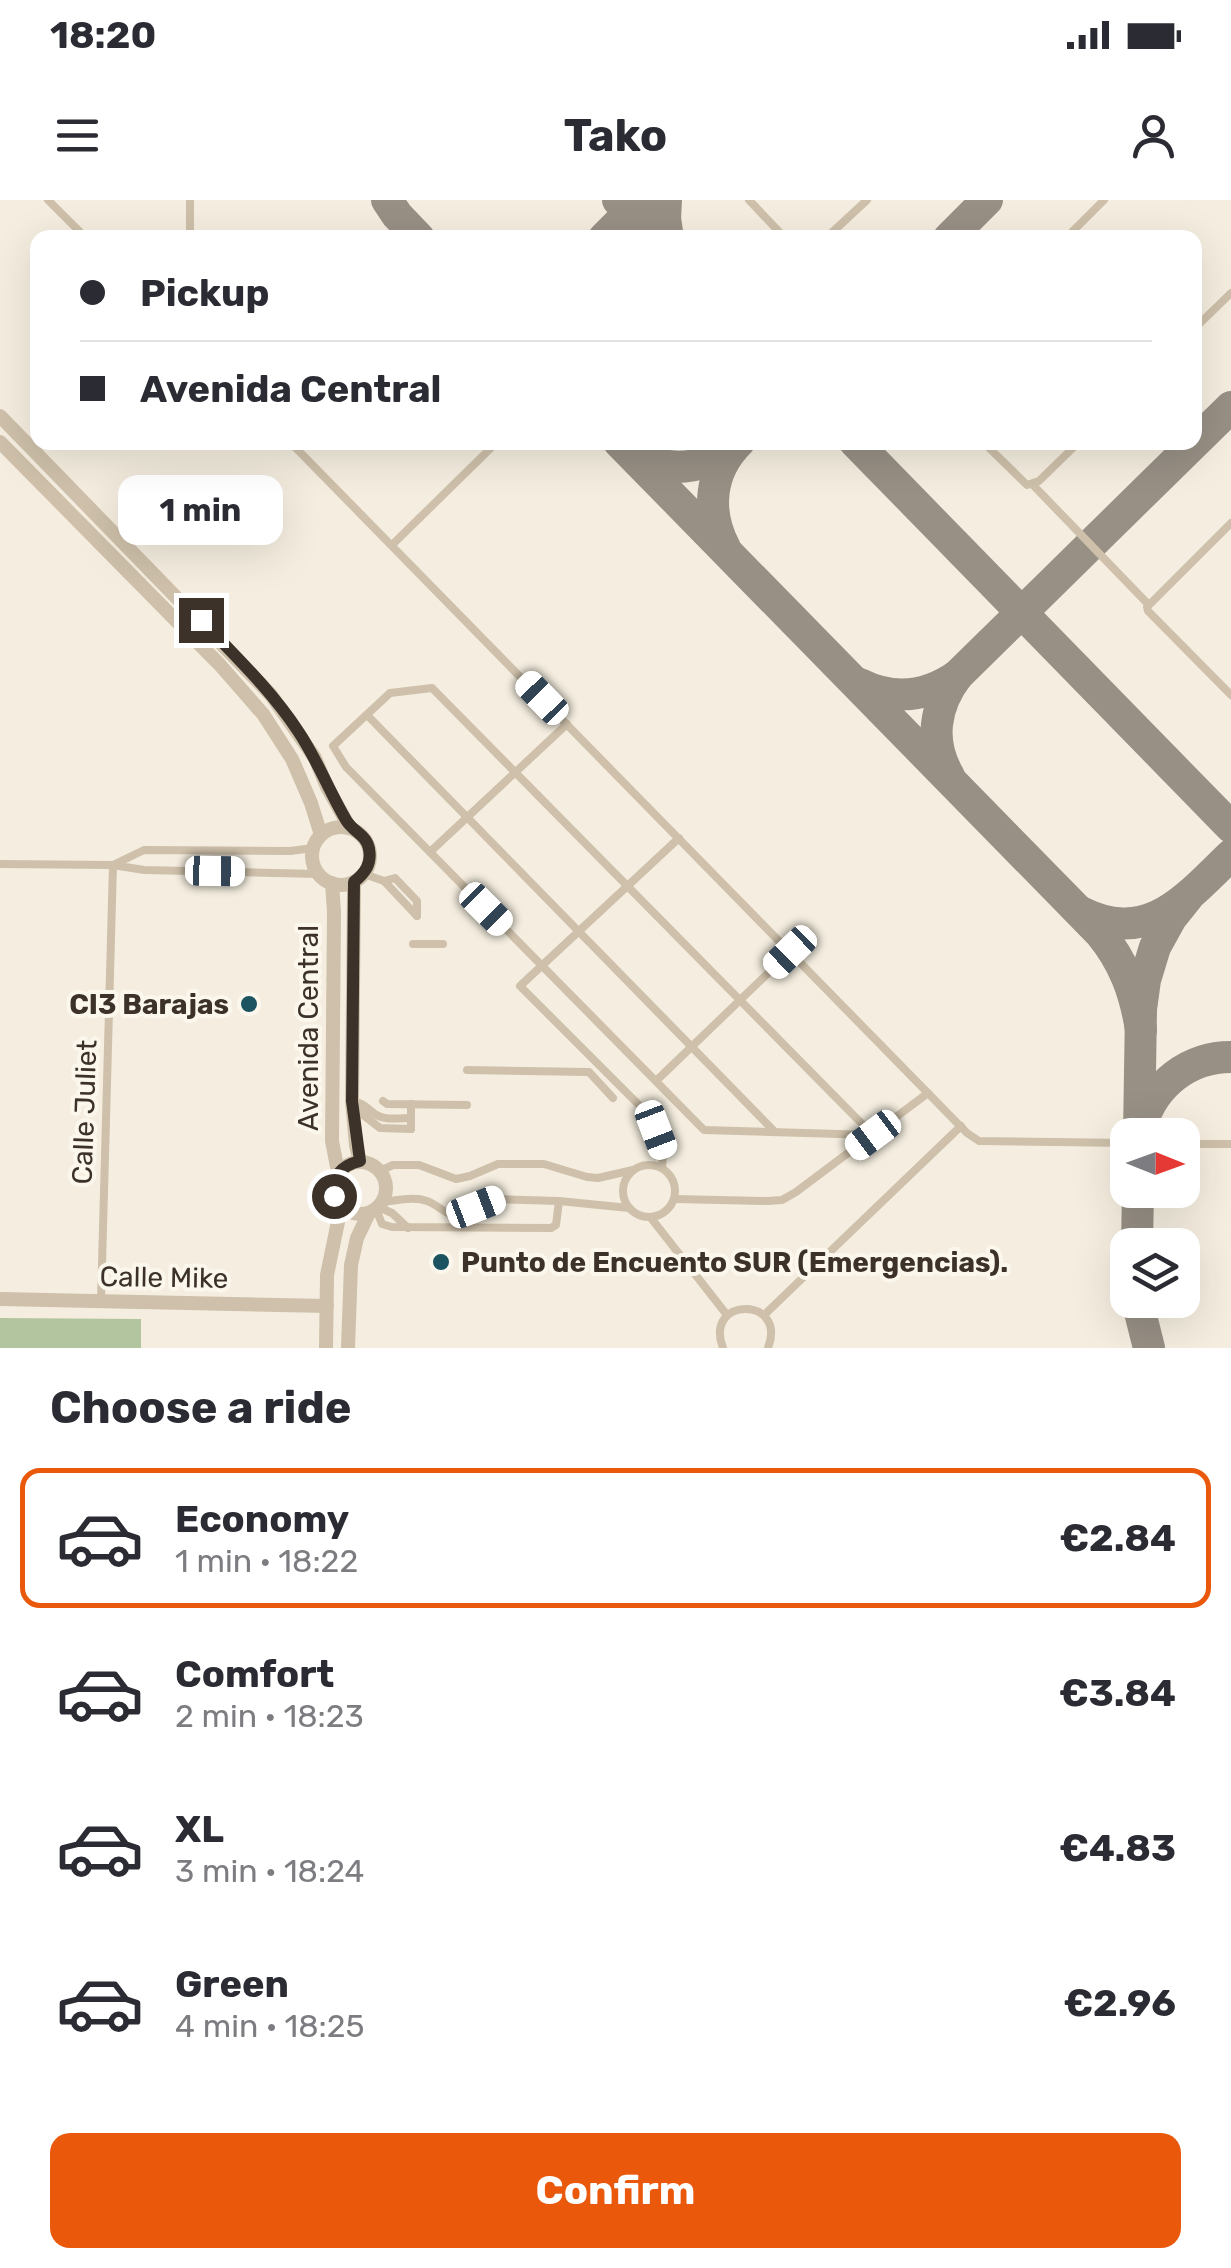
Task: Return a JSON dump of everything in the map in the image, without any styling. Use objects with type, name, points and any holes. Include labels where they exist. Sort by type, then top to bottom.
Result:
[{"type":"street","points":[[0,416],[30,447]]},
{"type":"street","points":[[0,442],[220,665],[263,714],[292,759],[311,803],[317,842],[313,861],[318,874],[341,885],[359,878],[370,862],[367,842],[350,828],[315,758],[271,695],[33,450]]},
{"type":"street","points":[[317,842],[331,828],[350,828]]},
{"type":"street","name":"Avenida Central","points":[[359,878],[352,1104],[360,1161]]},
{"type":"street","name":"Avenida Central","points":[[332,884],[332,1142],[338,1172]]},
{"type":"street","points":[[348,1348],[351,1265],[356,1238],[376,1208],[386,1192],[380,1171],[371,1164],[360,1161],[338,1172],[334,1196],[341,1207],[359,1214],[376,1208]]},
{"type":"street","points":[[326,1348],[327,1274],[341,1207]]},
{"type":"street","name":"Calle Mike","points":[[0,1299],[327,1306]]},
{"type":"lane","points":[[48,200],[78,230]]},
{"type":"lane","points":[[190,200],[190,230]]},
{"type":"lane","points":[[748,200],[777,230]]},
{"type":"lane","points":[[835,230],[867,200]]},
{"type":"lane","points":[[1074,230],[1104,200]]},
{"type":"lane","points":[[1202,321],[1231,293]]},
{"type":"lane","points":[[298,450],[961,1126],[979,1141],[1110,1143]]},
{"type":"lane","points":[[392,544],[489,450]]},
{"type":"lane","points":[[991,450],[1024,484],[1032,484],[1046,474],[1070,450]]},
{"type":"lane","points":[[1032,484],[1231,696]]},
{"type":"lane","points":[[1148,604],[1231,523]]},
{"type":"lane","points":[[432,688],[873,1135],[704,1130],[346,768],[333,746],[390,693],[432,688]]},
{"type":"lane","points":[[367,714],[775,1132]]},
{"type":"lane","points":[[430,852],[568,724]]},
{"type":"lane","points":[[662,1168],[664,1151],[642,1108],[520,986],[678,838]]},
{"type":"lane","points":[[113,864],[144,850],[296,852],[317,842]]},
{"type":"lane","points":[[0,864],[113,864],[144,870],[318,874]]},
{"type":"lane","name":"Calle Juliet","points":[[101,1301],[113,864]]},
{"type":"lane","points":[[359,878],[395,878],[416,901],[418,916],[384,881]]},
{"type":"lane","points":[[413,944],[444,944]]},
{"type":"lane","points":[[656,1081],[790,952]]},
{"type":"lane","points":[[467,1070],[590,1072],[614,1098]]},
{"type":"lane","points":[[675,1198],[782,1200],[928,1093]]},
{"type":"lane","points":[[382,1100],[387,1104],[466,1105]]},
{"type":"lane","points":[[352,1104],[380,1128],[411,1129],[412,1104]]},
{"type":"lane","points":[[764,1316],[961,1126]]},
{"type":"lane","points":[[1200,1144],[1231,1144]]},
{"type":"lane","points":[[376,1208],[418,1199],[458,1216],[496,1199],[559,1201],[629,1208],[651,1218],[666,1212],[675,1198],[674,1181],[662,1168],[648,1164],[598,1178],[544,1164],[498,1164],[456,1178],[419,1165],[393,1164],[380,1171]]},
{"type":"lane","points":[[629,1208],[623,1192],[633,1170]]},
{"type":"lane","points":[[376,1208],[382,1224],[408,1228],[552,1228],[556,1225],[559,1201]]},
{"type":"lane","points":[[376,1208],[392,1213],[408,1228]]},
{"type":"lane","points":[[651,1218],[727,1315]]},
{"type":"lane","points":[[723,1348],[719,1337],[727,1315],[750,1308],[764,1316],[771,1330],[769,1348]]},
{"type":"green space","points":[[0,1318],[141,1319],[141,1348],[0,1348]]},
{"type":"taxiway","points":[[387,200],[411,230]]},
{"type":"taxiway","points":[[618,200],[647,230]]},
{"type":"taxiway","points":[[612,230],[642,200]]},
{"type":"taxiway","points":[[666,200],[667,230]]},
{"type":"taxiway","points":[[957,230],[987,200]]},
{"type":"taxiway","points":[[1202,435],[1231,407]]},
{"type":"taxiway","points":[[627,450],[1100,933],[1127,978],[1141,1030]]},
{"type":"taxiway","points":[[634,455],[659,465],[685,466],[709,461],[730,450]]},
{"type":"taxiway","points":[[725,548],[715,520],[714,493],[721,466],[732,450]]},
{"type":"taxiway","points":[[863,450],[1231,827]]},
{"type":"taxiway","points":[[860,684],[885,693],[910,694],[934,688],[958,675],[1187,450]]},
{"type":"taxiway","points":[[949,776],[939,750],[937,724],[944,699],[958,675]]},
{"type":"taxiway","points":[[1081,912],[1105,921],[1146,920],[1182,901],[1231,855]]},
{"type":"taxiway","points":[[1139,1118],[1145,980],[1155,947],[1187,898]]},
{"type":"taxiway","points":[[1145,1118],[1155,1097],[1175,1076],[1201,1062],[1231,1057]]},
{"type":"taxiway","points":[[1137,1228],[1138,1208]]},
{"type":"taxiway","points":[[1142,1318],[1149,1348]]},
{"type":"place","name":"CI3 Barajas","points":[[249,1004]]},
{"type":"place","name":"Punto de Encuento SUR (Emergencias).","points":[[441,1262]]},
{"type":"route","points":[[201,620],[297,729],[350,828],[361,834],[370,852],[364,874],[354,882],[352,1101],[360,1161],[338,1172],[334,1196]]}]
